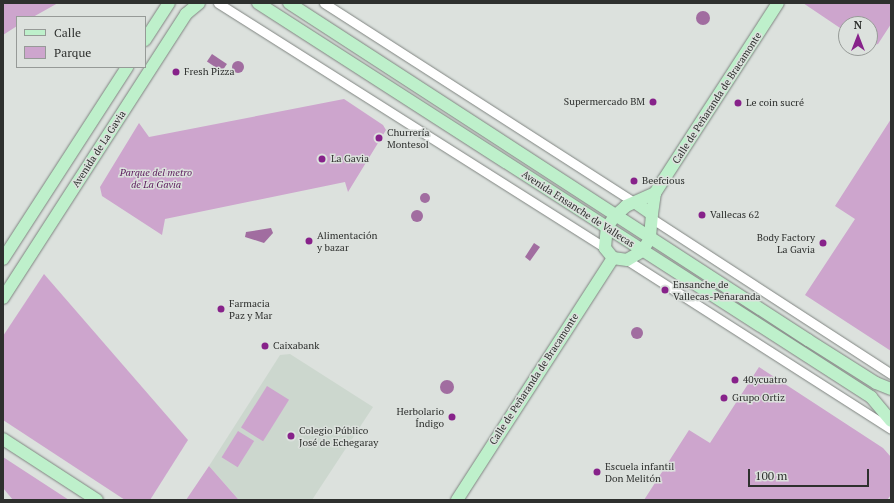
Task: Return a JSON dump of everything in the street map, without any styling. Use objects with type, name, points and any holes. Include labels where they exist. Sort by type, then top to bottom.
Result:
[{"type":"main road","points":[[146,38],[169,3]]},
{"type":"main road","name":"Avenida de La Gavia","points":[[3,298],[186,14],[199,3]]},
{"type":"main road","name":"Avenida Ensanche de Vallecas","points":[[258,3],[871,397],[891,421]]},
{"type":"main road","name":"Avenida Ensanche de Vallecas","points":[[289,3],[614,216],[876,383],[891,389]]},
{"type":"main road","name":"Calle de Peñaranda de Bracamonte","points":[[627,260],[642,251],[650,239],[655,193],[778,3]]},
{"type":"main road","name":"Avenida de La Gavia","points":[[3,259],[127,68]]},
{"type":"main road","name":"Calle de Peñaranda de Bracamonte","points":[[605,248],[607,227],[614,216],[626,206],[636,203],[655,193]]},
{"type":"main road","points":[[636,203],[653,217]]},
{"type":"main road","points":[[605,248],[613,258],[627,260]]},
{"type":"main road","name":"Calle de Peñaranda de Bracamonte","points":[[457,500],[613,258]]},
{"type":"main road","points":[[3,439],[97,500]]},
{"type":"street","name":"Avenida Ensanche de Vallecas","points":[[218,3],[605,248]]},
{"type":"street","points":[[324,3],[636,203]]},
{"type":"street","points":[[653,217],[891,374]]},
{"type":"street","name":"Avenida Ensanche de Vallecas","points":[[627,260],[891,429]]},
{"type":"shaded area","points":[[703,11],[708,13],[710,18],[708,23],[703,25],[698,23],[696,18],[698,13]]},
{"type":"shaded area","points":[[212,54],[227,64],[222,72],[207,61]]},
{"type":"shaded area","points":[[236,61],[240,61],[244,67],[240,73],[236,73],[232,69],[232,65]]},
{"type":"shaded area","points":[[423,193],[427,193],[429,194],[429,202],[423,203],[420,200],[420,196]]},
{"type":"shaded area","points":[[415,210],[419,210],[423,216],[419,222],[415,222],[411,218],[411,214]]},
{"type":"shaded area","points":[[271,228],[273,233],[264,243],[245,237],[246,232]]},
{"type":"shaded area","points":[[534,243],[540,247],[530,261],[525,257]]},
{"type":"shaded area","points":[[637,327],[641,329],[643,333],[641,337],[637,339],[633,337],[631,333],[633,329]]},
{"type":"shaded area","name":"Colegio Público José de Echegaray","points":[[290,354],[373,407],[312,500],[239,500],[209,466],[280,355]]},
{"type":"shaded area","points":[[447,380],[452,382],[454,387],[452,392],[447,394],[442,392],[440,387],[442,382]]},
{"type":"green space","points":[[3,3],[58,3],[35,16],[16,16],[16,27],[3,35]]},
{"type":"green space","points":[[803,3],[891,3],[891,24],[878,44],[878,16],[838,16],[838,27]]},
{"type":"green space","name":"Parque del metro de La Gavia","points":[[344,99],[383,125],[386,130],[348,192],[345,182],[165,219],[162,235],[102,196],[100,187],[139,123],[149,137]]},
{"type":"green space","points":[[891,119],[891,351],[805,295],[855,219],[835,206]]},
{"type":"green space","points":[[44,274],[188,440],[150,500],[125,500],[3,420],[3,336]]},
{"type":"green space","points":[[759,367],[883,448],[891,457],[891,495],[887,500],[644,500],[689,430],[710,443]]},
{"type":"green space","points":[[267,386],[289,400],[263,441],[241,428]]},
{"type":"green space","points":[[238,431],[254,441],[238,467],[222,457]]},
{"type":"green space","points":[[3,457],[69,500],[13,500],[3,488]]},
{"type":"green space","points":[[209,466],[238,499],[239,500],[186,500]]},
{"type":"place","name":"Fresh Pizza","points":[[176,72]]},
{"type":"place","name":"Supermercado BM","points":[[653,102]]},
{"type":"place","name":"Le coin sucré","points":[[738,103]]},
{"type":"place","name":"Churrería Montesol","points":[[379,138]]},
{"type":"place","name":"La Gavia","points":[[322,159]]},
{"type":"place","name":"Beefcious","points":[[634,181]]},
{"type":"place","name":"Vallecas 62","points":[[702,215]]},
{"type":"place","name":"Alimentación y bazar","points":[[309,241]]},
{"type":"place","name":"Body Factory La Gavia","points":[[823,243]]},
{"type":"place","name":"Ensanche de Vallecas-Peñaranda","points":[[665,290]]},
{"type":"place","name":"Farmacia Paz y Mar","points":[[221,309]]},
{"type":"place","name":"Caixabank","points":[[265,346]]},
{"type":"place","name":"40ycuatro","points":[[735,380]]},
{"type":"place","name":"Grupo Ortiz","points":[[724,398]]},
{"type":"place","name":"Herbolario Índigo","points":[[452,417]]},
{"type":"place","name":"Colegio Público José de Echegaray","points":[[291,436]]},
{"type":"place","name":"Escuela infantil Don Melitón","points":[[597,472]]}]
